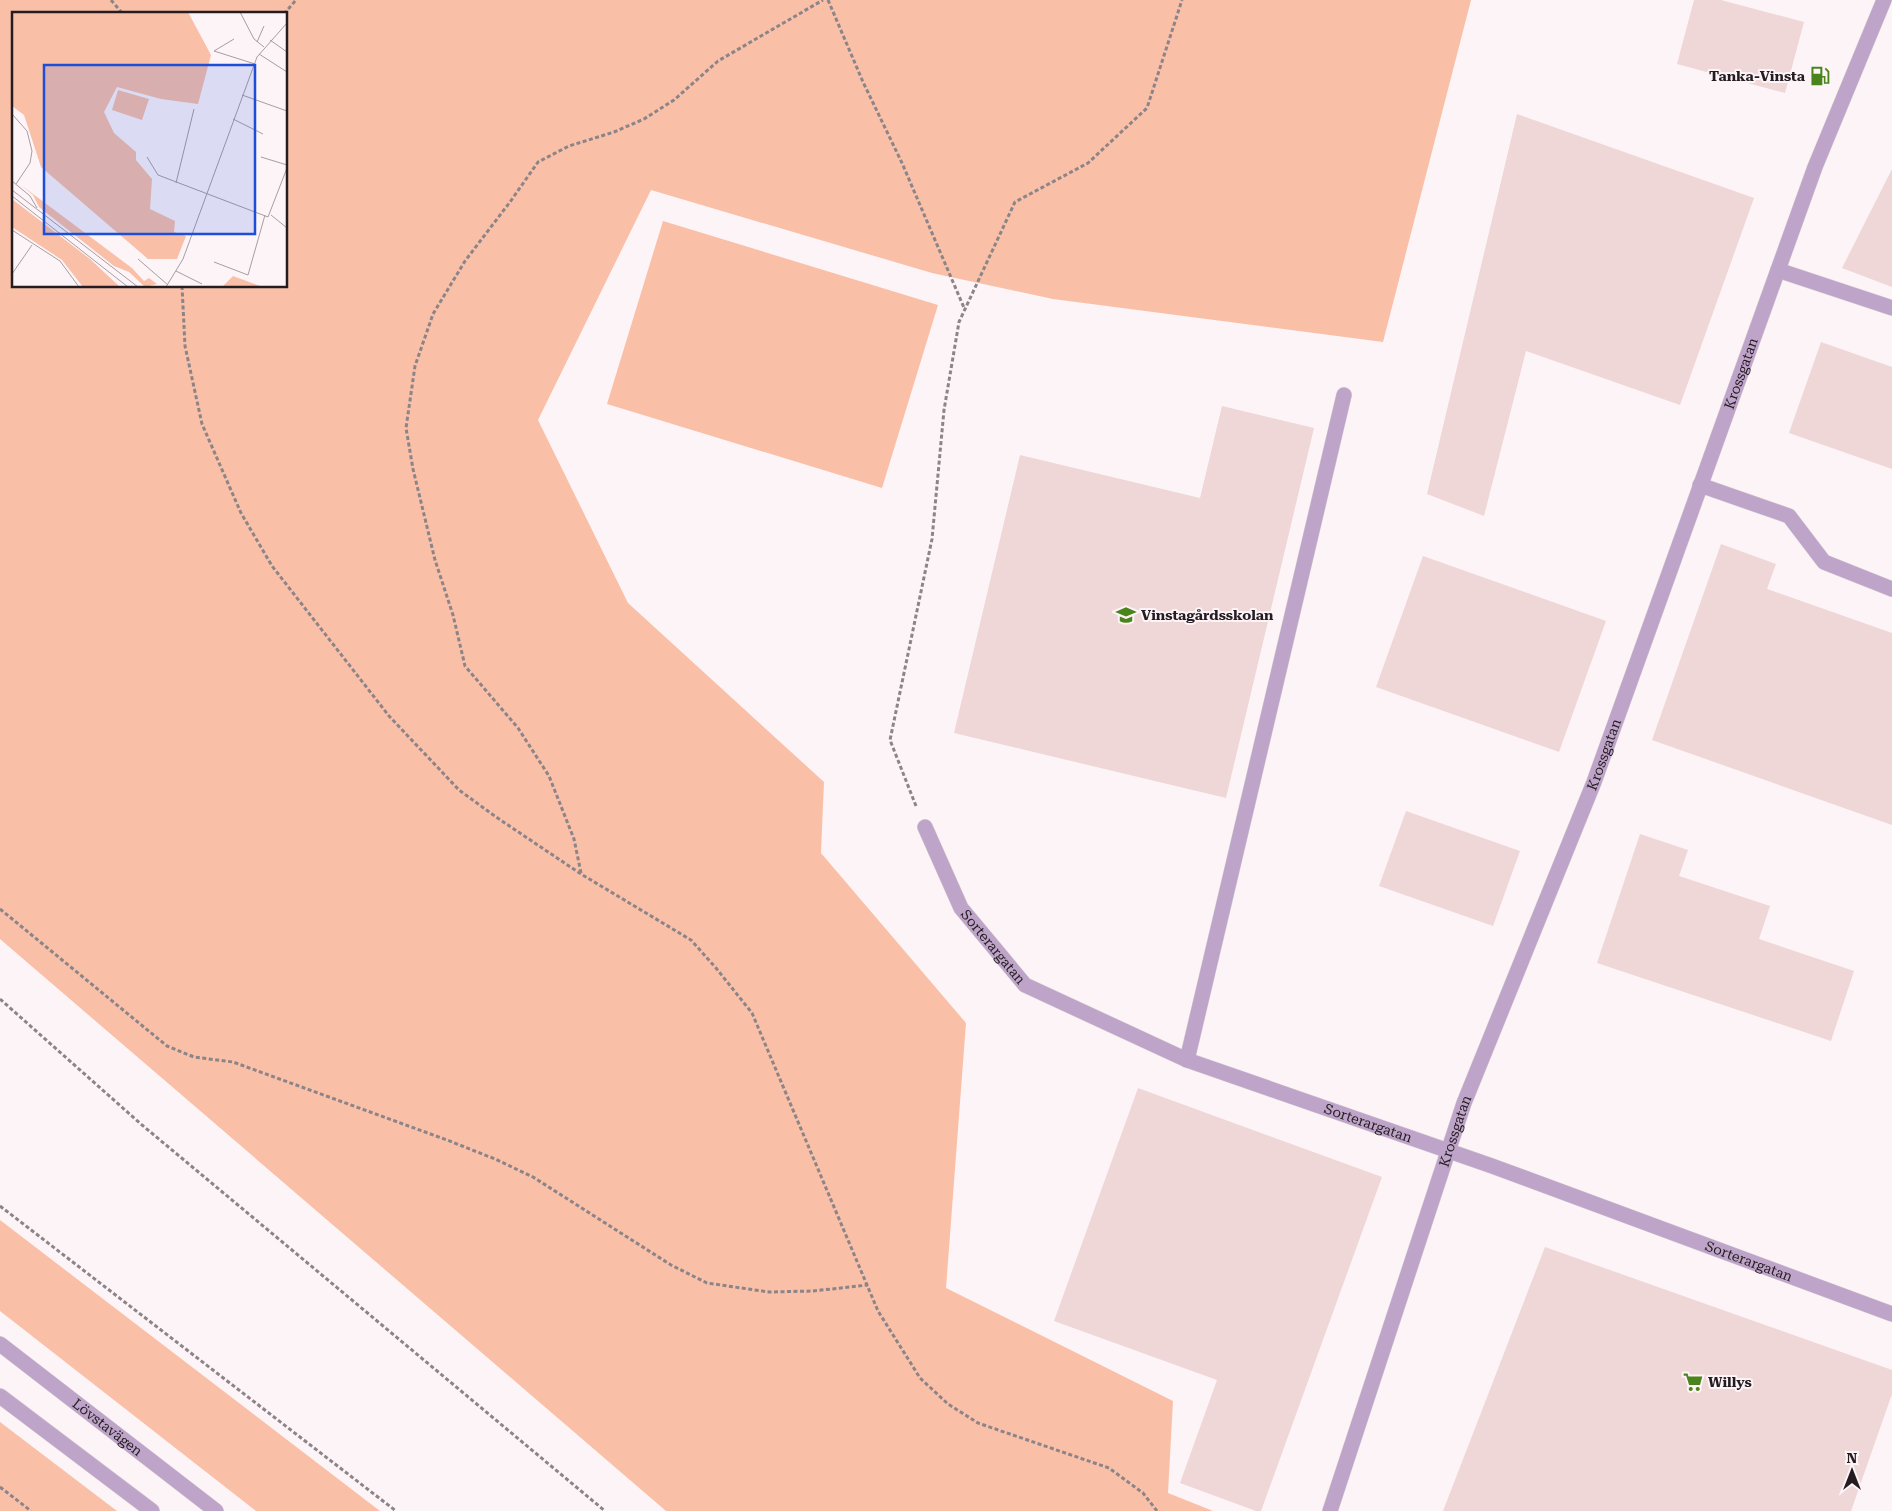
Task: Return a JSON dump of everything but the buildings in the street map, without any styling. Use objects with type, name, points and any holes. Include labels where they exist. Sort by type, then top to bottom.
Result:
[{"type":"street","name":"Krossgatan","points":[[1330,1511],[1464,1103],[1594,782],[1818,158],[1884,0]]},
{"type":"street","points":[[1778,270],[1892,308]]},
{"type":"street","points":[[1187,1060],[1344,395]]},
{"type":"street","points":[[1700,485],[1789,516],[1824,562],[1892,589]]},
{"type":"street","name":"Sorterargatan","points":[[925,827],[961,908],[1025,985],[1187,1060],[1448,1152],[1892,1314]]},
{"type":"street","name":"Lövstavägen","points":[[0,1344],[216,1511]]},
{"type":"street","points":[[0,1396],[152,1511]]},
{"type":"path","points":[[111,0],[121,12]]},
{"type":"path","points":[[286,12],[296,0]]},
{"type":"path","points":[[581,874],[574,839],[550,776],[518,728],[465,666],[453,615],[435,560],[413,469],[406,428],[415,366],[433,314],[465,261],[538,162],[569,146],[614,132],[644,119],[674,100],[718,61],[822,0]]},
{"type":"path","points":[[828,0],[863,82],[902,163],[965,310]]},
{"type":"path","points":[[925,827],[890,740],[932,539],[944,410],[959,322],[1015,202],[1088,163],[1147,108],[1182,0]]},
{"type":"path","points":[[182,288],[185,346],[202,424],[241,513],[272,566],[388,716],[459,790],[581,874],[691,940],[752,1013],[878,1311],[920,1378],[948,1404],[978,1423],[1109,1468],[1143,1493],[1157,1511]]},
{"type":"path","points":[[0,909],[167,1046],[194,1057],[233,1062],[495,1159],[533,1177],[671,1265],[707,1283],[770,1292],[813,1291],[868,1285]]},
{"type":"path","points":[[0,998],[150,1131],[605,1511]]},
{"type":"path","points":[[0,1206],[396,1511]]},
{"type":"path","points":[[0,1487],[31,1511]]},
{"type":"shaded area","points":[[0,0],[1471,0],[1383,342],[1053,299],[932,273],[651,190],[538,420],[628,603],[824,782],[821,853],[966,1023],[946,1288],[1173,1401],[1168,1493],[1213,1511],[666,1511],[0,939]]},
{"type":"shaded area","points":[[663,221],[938,305],[882,488],[607,404]]},
{"type":"shaded area","points":[[0,1220],[380,1511],[256,1511],[0,1311]]},
{"type":"shaded area","points":[[0,1422],[117,1511],[0,1511]]},
{"type":"place","name":"Tanka-Vinsta","points":[[1820,76]]},
{"type":"place","name":"Vinstagårdsskolan","points":[[1126,615]]},
{"type":"place","name":"Willys","points":[[1693,1382]]}]
